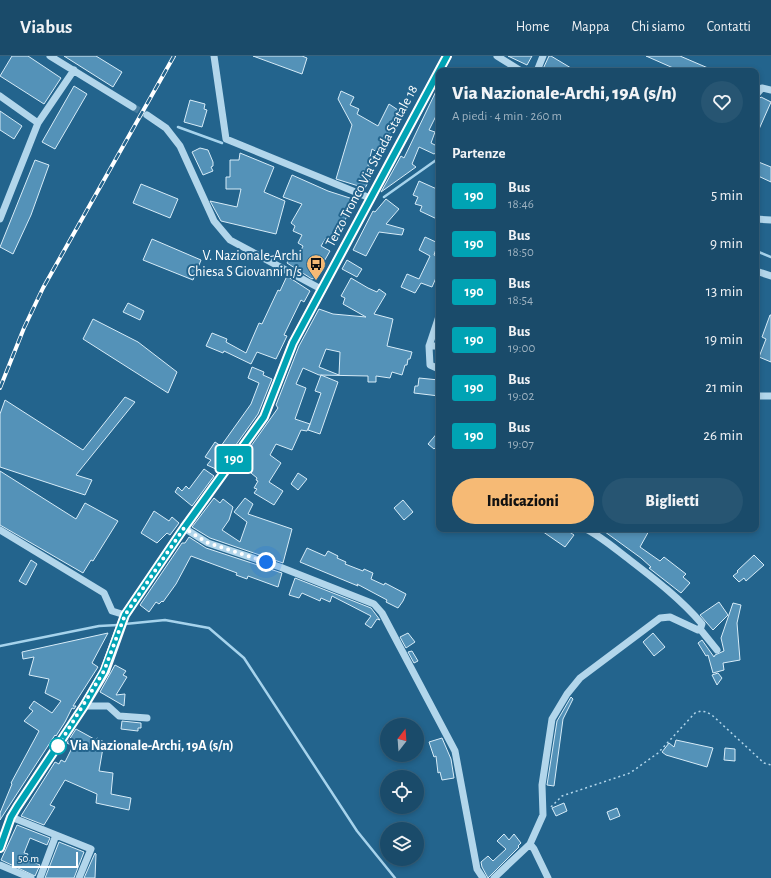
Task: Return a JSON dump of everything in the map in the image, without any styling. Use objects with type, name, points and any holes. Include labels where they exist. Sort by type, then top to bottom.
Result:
[{"type":"main road","name":"Terzo Tronco Via Strada Statale 18","points":[[440,68],[447,56]]},
{"type":"main road","name":"Terzo Tronco Via Strada Statale 18","points":[[0,848],[11,817],[84,706],[104,671],[123,618],[184,528],[264,417],[293,343],[436,76]]},
{"type":"street","points":[[50,56],[133,107]]},
{"type":"street","points":[[214,56],[226,139],[370,198]]},
{"type":"street","points":[[497,56],[516,68]]},
{"type":"street","points":[[538,68],[543,56]]},
{"type":"street","points":[[0,219],[38,124],[74,70]]},
{"type":"street","points":[[759,92],[762,88],[771,90]]},
{"type":"street","points":[[0,96],[38,124]]},
{"type":"street","points":[[147,115],[166,128],[180,146],[214,221],[225,236],[321,289]]},
{"type":"street","points":[[759,219],[771,220]]},
{"type":"street","points":[[759,272],[771,276]]},
{"type":"street","points":[[436,325],[429,346],[430,365],[436,368]]},
{"type":"street","points":[[429,346],[436,346]]},
{"type":"street","points":[[759,396],[771,396]]},
{"type":"street","points":[[184,528],[208,543],[280,567],[374,604],[382,613],[455,750],[477,869],[483,878]]},
{"type":"street","points":[[0,530],[104,593],[112,611],[123,618]]},
{"type":"street","points":[[591,532],[654,578],[702,624],[700,629]]},
{"type":"street","points":[[494,878],[530,844],[543,815],[542,785],[552,719],[567,694],[580,678],[660,618],[670,617],[700,629],[717,650]]},
{"type":"street","points":[[84,706],[108,706],[119,716],[147,718]]},
{"type":"street","points":[[11,817],[91,849],[79,878]]},
{"type":"street","points":[[40,878],[56,835]]},
{"type":"street","points":[[530,844],[548,878]]},
{"type":"street","points":[[0,865],[32,878]]},
{"type":"path","points":[[543,815],[562,796],[630,773],[658,753],[695,713],[701,711],[713,716],[764,763],[771,765]]},
{"type":"building","points":[[12,56],[28,56],[61,78],[44,104],[0,76]]},
{"type":"building","points":[[64,56],[96,56],[122,72],[113,87]]},
{"type":"building","points":[[253,56],[302,56],[307,58],[302,74]]},
{"type":"building","points":[[508,56],[532,56],[527,65]]},
{"type":"building","points":[[549,56],[551,56],[571,68],[543,68]]},
{"type":"building","points":[[646,56],[680,56],[708,68],[673,68]]},
{"type":"building","points":[[74,86],[87,94],[55,149],[42,142]]},
{"type":"building","points":[[341,91],[354,97],[350,105],[359,109],[357,114],[378,126],[389,104],[404,114],[382,155],[372,149],[368,166],[375,170],[365,188],[336,179],[352,125],[338,99]]},
{"type":"building","points":[[436,91],[436,116],[429,130],[435,132],[431,143],[436,146],[436,153],[434,154],[419,147],[412,164],[416,167],[381,192],[401,156],[404,158]]},
{"type":"building","points":[[761,97],[771,102],[759,129],[759,99]]},
{"type":"building","points":[[190,100],[205,104],[204,109],[207,110],[202,127],[184,122]]},
{"type":"building","points":[[0,111],[22,126],[14,139],[0,130]]},
{"type":"building","points":[[200,148],[208,150],[213,162],[213,166],[211,167],[213,171],[203,175],[192,152]]},
{"type":"building","points":[[240,153],[274,167],[264,192],[285,201],[276,234],[221,221],[210,201],[237,207],[241,189],[226,189],[226,177],[230,177],[230,160],[239,160]]},
{"type":"building","points":[[35,160],[49,165],[31,215],[13,254],[0,247]]},
{"type":"building","points":[[759,162],[771,167],[771,182],[759,176]]},
{"type":"building","points":[[292,175],[328,191],[356,200],[334,242],[326,238],[321,246],[330,251],[315,277],[312,279],[287,263],[291,255],[297,258],[303,246],[298,243],[302,235],[293,231],[295,226],[291,223],[302,204],[283,197]]},
{"type":"building","points":[[419,181],[436,189],[436,219],[420,211],[422,206],[415,204],[418,197],[413,195]]},
{"type":"building","points":[[141,184],[178,199],[170,218],[133,203]]},
{"type":"building","points":[[386,199],[399,209],[386,224],[404,229],[402,235],[379,232],[366,256],[353,250],[373,211],[375,212]]},
{"type":"building","points":[[425,237],[436,242],[434,255],[436,256],[436,278],[432,287],[421,283],[415,293],[401,287],[407,274],[419,279],[430,256],[419,250]]},
{"type":"building","points":[[152,239],[201,260],[193,280],[143,260]]},
{"type":"building","points":[[347,260],[362,269],[357,277],[342,269]]},
{"type":"building","points":[[287,276],[310,291],[304,302],[301,300],[284,335],[287,336],[276,359],[257,352],[251,364],[224,351],[223,353],[206,346],[212,333],[227,339],[226,342],[246,353],[259,323],[262,324],[278,290],[280,291]]},
{"type":"building","points":[[351,278],[368,288],[377,292],[379,289],[386,294],[374,314],[393,319],[387,346],[412,352],[410,359],[408,359],[407,365],[405,365],[402,375],[392,372],[390,378],[376,376],[376,382],[368,382],[368,376],[319,375],[303,368],[296,384],[306,388],[295,419],[310,424],[307,431],[301,430],[292,450],[276,444],[270,455],[281,463],[269,482],[283,491],[274,505],[254,493],[257,489],[254,488],[258,481],[256,480],[257,478],[239,463],[278,408],[276,405],[299,346],[319,309],[333,314],[366,317],[343,304],[345,298],[341,296]],"holes":[[[326,349],[340,352],[339,375],[319,367]]]},
{"type":"building","points":[[128,303],[144,311],[140,320],[123,312]]},
{"type":"building","points":[[770,315],[771,362],[759,357],[766,339],[762,337]]},
{"type":"building","points":[[93,319],[138,342],[177,372],[168,393],[83,339]]},
{"type":"building","points":[[252,367],[264,372],[263,375],[272,379],[258,414],[218,470],[207,465],[211,460],[205,457],[215,442],[221,446],[251,404],[259,383],[248,378]]},
{"type":"building","points":[[321,375],[338,382],[320,434],[308,430],[321,393],[315,391]]},
{"type":"building","points":[[419,378],[436,380],[436,396],[414,393],[415,386],[418,386]]},
{"type":"building","points":[[125,397],[135,402],[76,475],[92,480],[85,495],[0,467],[0,414],[5,400],[83,450]]},
{"type":"building","points":[[436,435],[436,447],[434,449],[428,444]]},
{"type":"building","points":[[204,469],[214,476],[192,506],[175,492],[178,487],[182,491],[186,486],[189,489]]},
{"type":"building","points":[[0,471],[76,519],[85,503],[118,521],[93,561],[91,560],[83,573],[0,525]]},
{"type":"building","points":[[298,473],[307,479],[298,490],[291,484]]},
{"type":"building","points":[[214,498],[220,503],[223,499],[233,507],[229,520],[222,530],[240,542],[247,522],[234,512],[245,498],[253,504],[248,514],[292,529],[283,563],[210,538],[192,527]]},
{"type":"building","points":[[403,500],[413,512],[404,520],[394,508]]},
{"type":"building","points":[[154,511],[169,521],[172,517],[179,523],[170,535],[167,533],[157,543],[141,533]]},
{"type":"building","points":[[543,532],[570,532],[574,535],[565,547]]},
{"type":"building","points":[[605,532],[648,532],[640,547],[660,561],[664,557],[686,574],[683,577],[690,583],[681,593],[649,568],[651,567]]},
{"type":"building","points":[[189,537],[206,548],[282,573],[278,587],[248,576],[247,579],[236,575],[237,573],[191,556],[176,584],[163,602],[162,601],[159,604],[156,602],[149,612],[140,605],[182,543],[185,543]]},
{"type":"building","points":[[307,548],[325,556],[328,551],[338,556],[337,558],[346,562],[345,564],[373,573],[371,579],[384,585],[385,583],[406,594],[403,601],[398,608],[386,602],[387,600],[357,584],[358,586],[300,562]]},
{"type":"building","points":[[754,555],[764,565],[746,581],[744,578],[739,582],[733,576]]},
{"type":"building","points":[[31,560],[37,564],[26,585],[19,581]]},
{"type":"building","points":[[295,578],[371,608],[380,620],[377,619],[371,628],[365,624],[371,616],[332,596],[330,602],[321,598],[320,601],[302,593],[299,598],[289,595]]},
{"type":"building","points":[[719,602],[728,615],[713,630],[700,615]]},
{"type":"building","points":[[733,603],[741,605],[737,623],[740,660],[723,663],[724,670],[713,673],[708,655],[706,656],[698,643],[702,640],[714,657],[715,655],[724,651],[721,638]]},
{"type":"building","points":[[108,633],[92,663],[98,667],[73,706],[76,706],[74,709],[72,708],[56,736],[55,735],[0,820],[0,813],[12,784],[11,783],[39,731],[24,721],[33,711],[29,708],[34,701],[52,713],[61,701],[45,693],[49,679],[29,675],[34,657],[23,659],[22,652]]},
{"type":"building","points":[[408,633],[415,642],[406,648],[400,637]]},
{"type":"building","points":[[653,633],[665,647],[654,656],[643,642]]},
{"type":"building","points":[[412,651],[418,661],[414,663],[408,652]]},
{"type":"building","points":[[115,665],[126,671],[123,675],[127,677],[116,695],[125,694],[124,706],[100,692]]},
{"type":"building","points":[[718,673],[722,678],[717,685],[712,675]]},
{"type":"building","points":[[571,697],[573,699],[563,719],[554,786],[547,785],[557,721]]},
{"type":"building","points":[[122,721],[141,723],[141,728],[138,728],[138,731],[121,729]]},
{"type":"building","points":[[76,729],[96,740],[97,738],[104,742],[99,771],[113,773],[111,794],[131,798],[129,810],[96,803],[97,794],[65,780],[50,805],[55,807],[44,825],[21,816],[55,762],[59,764],[61,760],[65,762],[73,746],[67,743]]},
{"type":"building","points":[[442,738],[451,759],[454,778],[442,780],[440,772],[438,773],[436,756],[434,757],[429,742]]},
{"type":"building","points":[[676,740],[713,748],[707,767],[666,755],[662,752],[669,743],[674,747]]},
{"type":"building","points":[[725,748],[735,749],[735,761],[724,760]]},
{"type":"building","points":[[564,803],[567,811],[556,816],[552,808]]},
{"type":"building","points":[[617,808],[620,816],[610,820],[607,812]]},
{"type":"building","points":[[17,825],[50,838],[47,845],[30,838],[24,853],[28,854],[26,859],[40,865],[35,876],[1,860]]},
{"type":"building","points":[[504,834],[509,840],[514,834],[521,843],[518,846],[519,847],[488,878],[481,862],[488,856],[493,861],[506,849],[497,841]]},
{"type":"building","points":[[59,842],[84,852],[74,878],[45,878]]},
{"type":"building","points":[[95,853],[95,878],[84,878]]},
{"type":"waterway","points":[[178,127],[222,143]]},
{"type":"waterway","points":[[384,197],[436,160]]},
{"type":"waterway","points":[[759,252],[771,257]]},
{"type":"waterway","points":[[125,624],[165,620],[209,628],[244,658],[357,831],[395,878]]},
{"type":"waterway","points":[[0,646],[99,626],[118,625]]},
{"type":"tunnel","points":[[133,107],[147,115]]},
{"type":"railway","points":[[0,388],[24,328],[43,288],[174,56]]},
{"type":"bus line","name":"190","points":[[441,68],[447,56]]},
{"type":"bus line","name":"190","points":[[0,848],[11,817],[84,706],[104,671],[113,652],[122,620],[125,615],[184,528],[264,417],[293,343],[436,76]]},
{"type":"place","name":"V. Nazionale-Archi Chiesa S Giovanni n/s","points":[[316,281]]},
{"type":"place","name":"Via Nazionale-Archi, 19A (s/n)","points":[[58,746]]},
{"type":"route","points":[[58,746],[84,706],[104,671],[113,652],[122,620],[184,528],[208,543],[266,562]]}]
